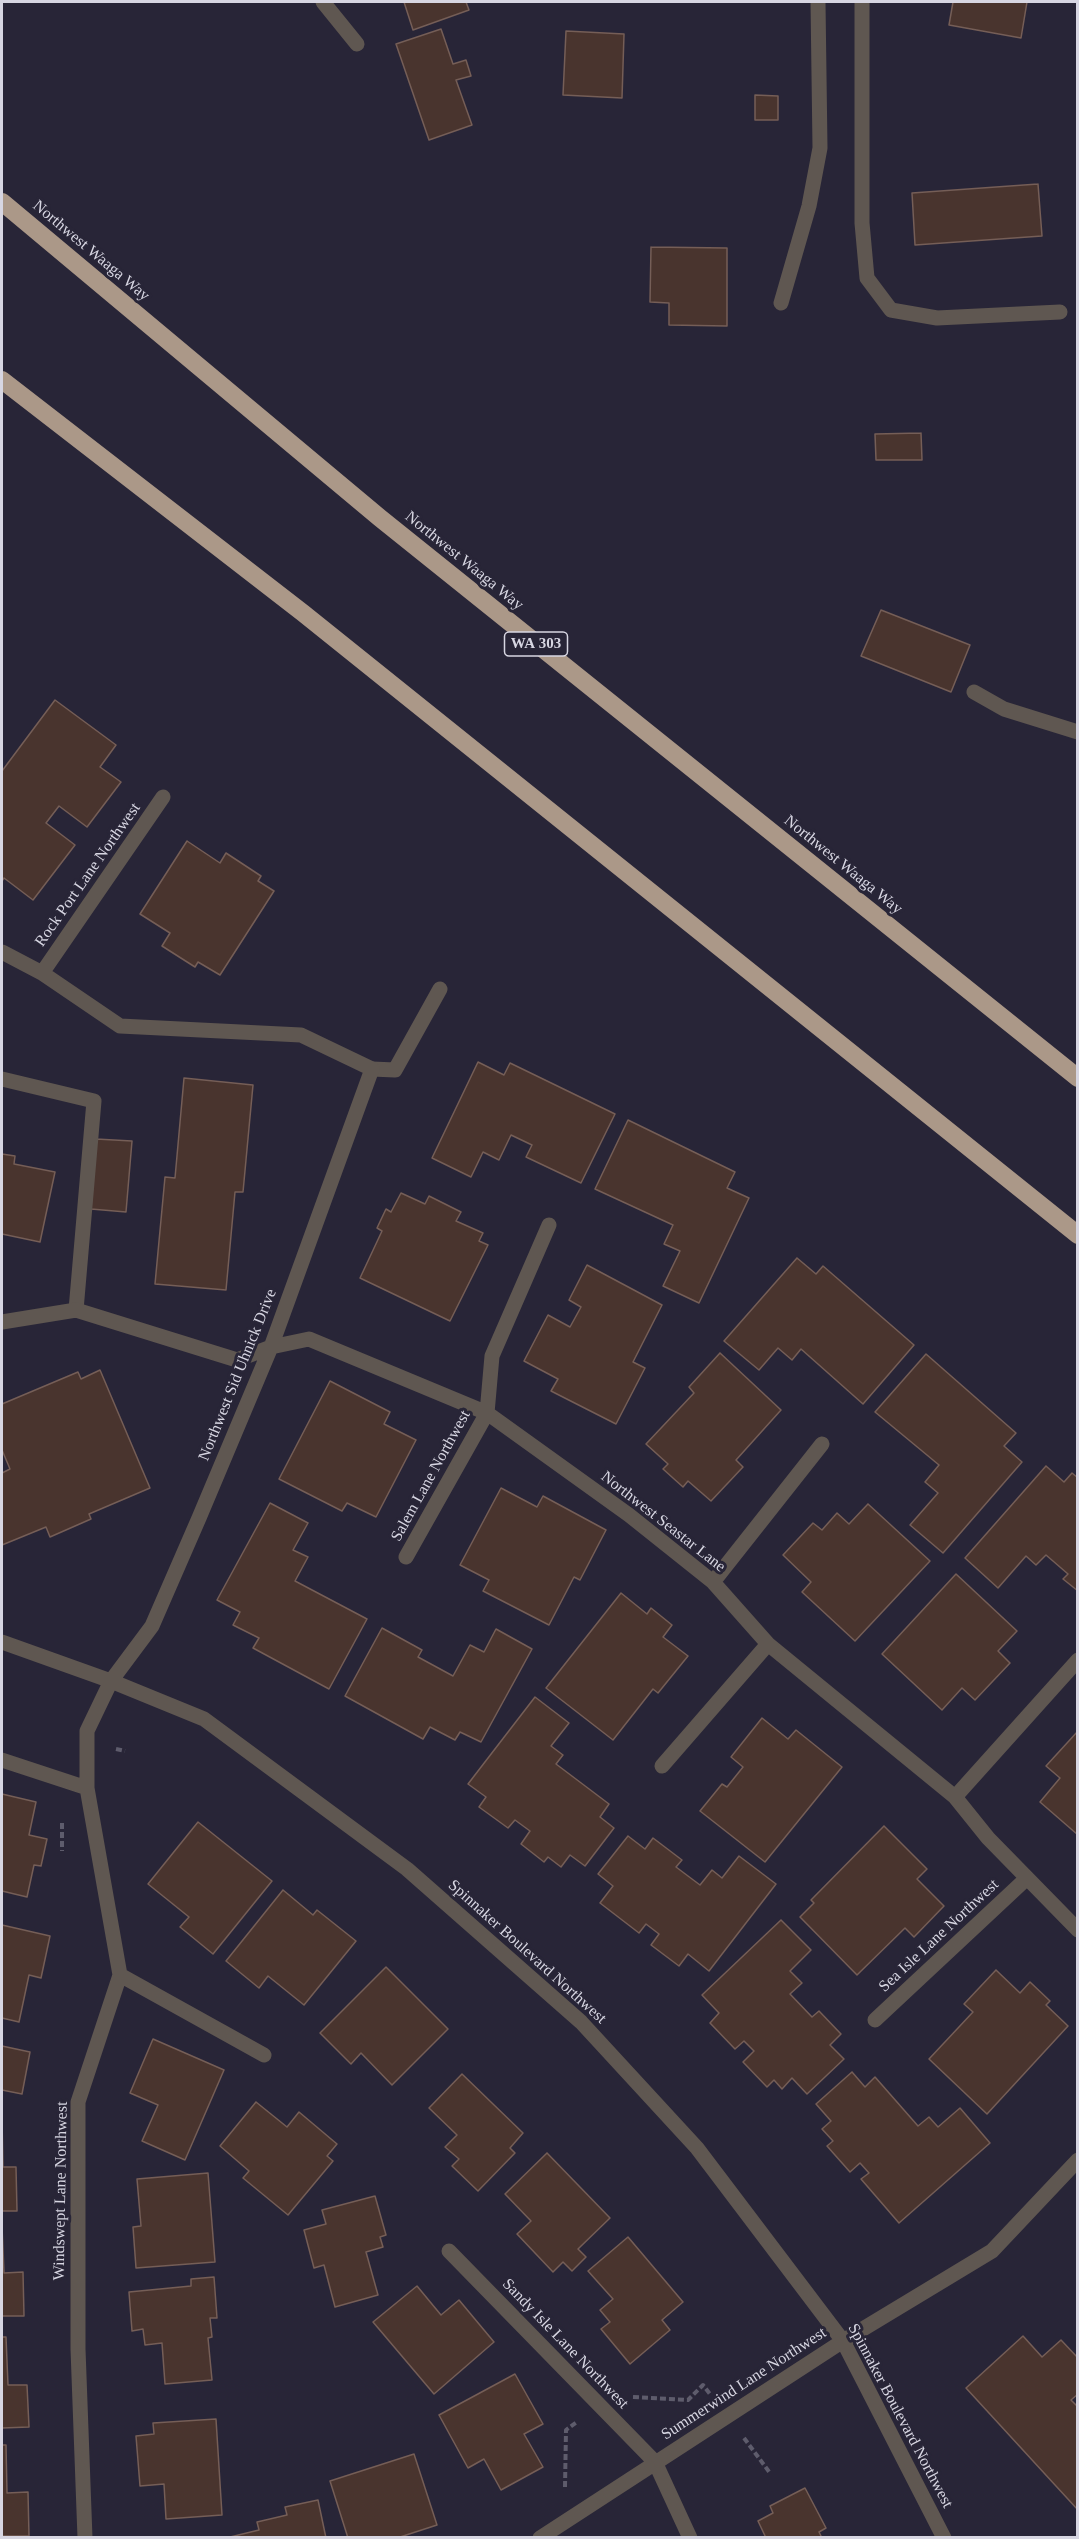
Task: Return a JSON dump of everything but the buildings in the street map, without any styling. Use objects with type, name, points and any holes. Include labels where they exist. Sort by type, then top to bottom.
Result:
[{"type":"highway","name":"Northwest Waaga Way","points":[[2,202],[380,518],[1077,1078]]},
{"type":"highway","points":[[2,380],[312,620],[1077,1235]]},
{"type":"street","points":[[323,2],[357,44]]},
{"type":"street","points":[[781,303],[809,206],[820,148],[818,2]]},
{"type":"street","points":[[862,2],[862,223],[867,278],[891,310],[902,312],[937,318],[1060,312]]},
{"type":"street","points":[[974,692],[1004,709],[1077,732]]},
{"type":"street","name":"Rock Port Lane Northwest","points":[[42,973],[164,797]]},
{"type":"street","points":[[2,952],[42,973],[120,1026],[301,1035],[372,1069],[395,1070],[440,989]]},
{"type":"street","name":"Northwest Sid Uhnick Drive","points":[[111,1681],[152,1626],[271,1347],[372,1069]]},
{"type":"street","points":[[2,1079],[94,1101],[76,1310],[2,1322]]},
{"type":"street","points":[[487,1413],[492,1356],[549,1225]]},
{"type":"street","name":"Northwest Seastar Lane","points":[[76,1310],[237,1360],[271,1347],[309,1339],[487,1413],[630,1515],[713,1582],[768,1644],[955,1797],[988,1838],[1077,1930]]},
{"type":"street","name":"Salem Lane Northwest","points":[[406,1557],[487,1413]]},
{"type":"street","points":[[713,1582],[822,1444]]},
{"type":"street","name":"Spinnaker Boulevard Northwest","points":[[2,1642],[111,1681],[204,1719],[407,1869],[581,2022],[697,2148],[843,2341],[944,2538]]},
{"type":"street","points":[[662,1766],[768,1644]]},
{"type":"street","points":[[955,1797],[1077,1660]]},
{"type":"street","name":"Windswept Lane Northwest","points":[[85,2538],[78,2349],[78,2102],[120,1976],[87,1788],[87,1731],[111,1681]]},
{"type":"street","points":[[2,1760],[87,1788]]},
{"type":"street","name":"Sea Isle Lane Northwest","points":[[875,2020],[1027,1878]]},
{"type":"street","points":[[120,1976],[264,2055]]},
{"type":"street","name":"Summerwind Lane Northwest","points":[[655,2462],[843,2341],[992,2251],[1077,2160]]},
{"type":"street","name":"Sandy Isle Lane Northwest","points":[[449,2251],[655,2462],[690,2538]]},
{"type":"street","points":[[540,2538],[655,2462]]}]
